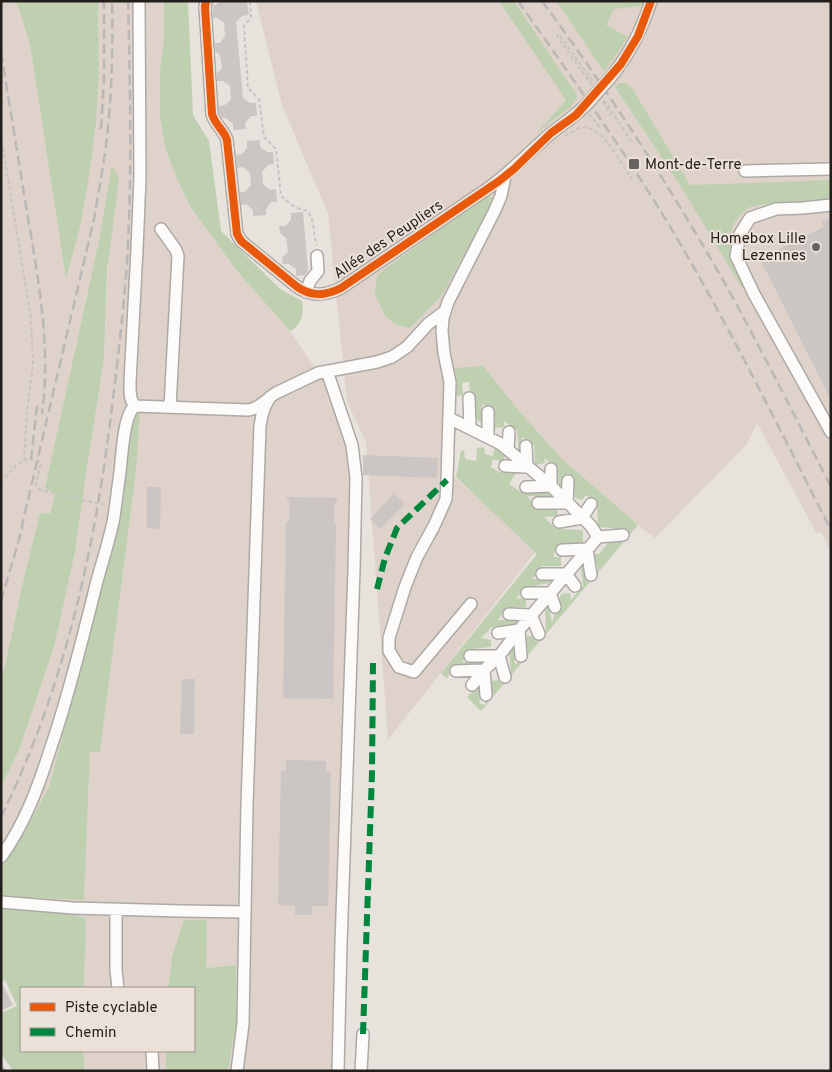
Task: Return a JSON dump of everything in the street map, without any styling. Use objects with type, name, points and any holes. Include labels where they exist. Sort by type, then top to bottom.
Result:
[{"type":"street","points":[[135,406],[132,403],[130,394],[130,382],[140,178],[139,1]]},
{"type":"street","points":[[206,1],[212,114],[214,121],[225,133],[227,140],[237,234],[241,241],[306,292],[310,281],[318,271],[319,252]]},
{"type":"street","name":"Allée des Peupliers","points":[[306,292],[318,295],[330,293],[341,288],[505,176],[551,133],[587,108],[621,64],[638,36],[651,1]]},
{"type":"street","points":[[745,171],[831,170]]},
{"type":"street","points":[[471,604],[414,672],[399,667],[389,651],[389,638],[405,587],[417,557],[446,499],[450,382],[442,331],[444,312],[495,210],[505,176]]},
{"type":"street","points":[[831,205],[776,209],[750,218],[740,234],[736,256],[754,294],[831,432]]},
{"type":"street","points":[[161,229],[176,250],[178,256],[170,407]]},
{"type":"street","points":[[135,406],[254,409],[276,393],[310,376],[392,357],[407,347],[428,324],[444,312]]},
{"type":"street","points":[[326,371],[352,445],[356,478],[338,1071]]},
{"type":"street","points":[[237,1071],[243,1024],[247,795],[260,426],[262,415],[270,397]]},
{"type":"street","points":[[469,398],[470,428]]},
{"type":"street","points":[[1,857],[13,840],[39,784],[57,731],[79,655],[114,517],[124,434],[128,416],[135,406]]},
{"type":"street","points":[[488,412],[488,437]]},
{"type":"street","points":[[449,418],[501,444],[551,486],[591,526],[598,537]]},
{"type":"street","points":[[508,450],[509,432]]},
{"type":"street","points":[[526,446],[527,467]]},
{"type":"street","points":[[505,466],[527,467]]},
{"type":"street","points":[[551,469],[551,486]]},
{"type":"street","points":[[567,503],[568,481]]},
{"type":"street","points":[[526,487],[551,486]]},
{"type":"street","points":[[538,503],[567,503]]},
{"type":"street","points":[[559,522],[582,518],[591,504]]},
{"type":"street","points":[[472,685],[499,656],[531,615],[598,537],[623,535]]},
{"type":"street","points":[[562,550],[587,549]]},
{"type":"street","points":[[587,549],[591,574]]},
{"type":"street","points":[[542,574],[566,574]]},
{"type":"street","points":[[566,574],[575,586]]},
{"type":"street","points":[[528,592],[550,593]]},
{"type":"street","points":[[550,593],[555,607]]},
{"type":"street","points":[[509,614],[531,615]]},
{"type":"street","points":[[531,615],[539,634]]},
{"type":"street","points":[[498,633],[519,630]]},
{"type":"street","points":[[519,630],[522,656]]},
{"type":"street","points":[[470,656],[499,656]]},
{"type":"street","points":[[499,656],[504,677]]},
{"type":"street","points":[[456,671],[484,670]]},
{"type":"street","points":[[484,670],[486,695]]},
{"type":"street","points":[[1,902],[73,908],[245,912]]},
{"type":"street","points":[[116,909],[118,987]]},
{"type":"street","points":[[361,1071],[363,1034]]},
{"type":"street","points":[[152,1052],[153,1071]]},
{"type":"path","points":[[593,83],[559,34],[557,36],[593,87]]},
{"type":"path","points":[[601,97],[611,115]]},
{"type":"path","points":[[604,100],[631,143]]},
{"type":"path","points":[[587,108],[600,128]]},
{"type":"path","points":[[560,139],[579,128],[594,131],[606,141],[628,175],[632,178]]},
{"type":"path","points":[[1,136],[31,318],[33,365],[27,410],[24,460]]},
{"type":"path","points":[[1,310],[1,318]]},
{"type":"path","points":[[1,483],[10,470],[28,459],[41,462],[36,485],[38,489],[99,504],[115,503]]},
{"type":"shaded area","points":[[1,1],[16,1],[30,44],[66,278],[80,227],[99,70],[98,1],[164,1],[164,37],[160,71],[166,150],[177,179],[190,206],[237,271],[290,331],[326,384],[351,458],[337,1071],[228,1071],[236,1024],[235,965],[206,968],[172,957],[168,987],[84,987],[86,918],[73,914],[1,908],[1,896],[84,899],[90,752],[100,752],[136,471],[120,509],[97,606],[49,787],[19,842],[1,869],[1,787],[19,750],[54,647],[75,552],[104,359],[112,166],[98,245],[45,488],[55,493],[50,514],[40,513],[1,683]]},
{"type":"shaded area","points":[[256,1],[831,1],[831,551],[821,532],[817,534],[757,423],[747,444],[655,538],[455,368],[457,378],[454,477],[503,519],[536,551],[388,740],[366,442],[347,402],[328,214],[282,105]]},
{"type":"shaded area","points":[[83,1052],[166,1052],[166,1071],[85,1071]]},
{"type":"green space","points":[[16,1],[98,1],[99,70],[96,122],[80,227],[66,279],[30,44]]},
{"type":"green space","points":[[164,1],[188,1],[193,115],[209,141],[221,231],[280,289],[302,301],[303,310],[300,322],[290,331],[237,271],[190,206],[177,179],[166,150],[160,118],[160,71],[164,37]]},
{"type":"green space","points":[[499,1],[514,1],[576,93],[577,99],[570,107],[536,134],[566,100]]},
{"type":"green space","points":[[556,1],[644,1],[642,6],[614,9],[606,25],[628,37],[604,71]]},
{"type":"green space","points":[[620,83],[626,83],[632,88],[690,185],[831,180],[831,199],[828,201],[766,204],[750,207],[740,215],[733,225],[730,240],[730,257],[745,285],[742,288],[680,185],[615,87]]},
{"type":"green space","points":[[112,165],[119,179],[107,271],[104,359],[75,552],[54,647],[19,750],[1,787],[1,683],[40,513],[50,514],[55,493],[45,488],[98,245]]},
{"type":"green space","points":[[487,196],[492,197],[493,201],[442,295],[410,328],[397,325],[385,316],[375,294],[377,276]]},
{"type":"green space","points":[[483,366],[519,411],[561,458],[638,525],[481,711],[467,697],[477,687],[481,696],[479,703],[485,705],[490,681],[499,680],[501,684],[511,672],[509,650],[514,643],[515,665],[528,653],[526,637],[535,635],[535,641],[546,630],[545,607],[548,604],[552,623],[561,594],[570,593],[571,600],[583,586],[580,563],[584,559],[587,582],[598,569],[594,554],[599,554],[608,543],[622,541],[629,530],[598,527],[597,503],[585,495],[583,500],[575,498],[573,483],[563,474],[563,495],[559,492],[558,468],[544,458],[545,463],[535,465],[534,445],[522,437],[523,460],[519,456],[517,430],[504,421],[504,427],[495,428],[493,410],[482,404],[482,424],[477,419],[475,396],[470,394],[469,382],[462,383],[463,395],[457,396],[455,368]]},
{"type":"green space","points":[[140,411],[136,471],[100,752],[90,752],[84,900],[2,896],[1,869],[19,842],[49,787],[97,606],[120,509],[130,424],[134,413]]},
{"type":"green space","points":[[484,447],[485,454],[493,456],[494,449],[501,449],[506,453],[503,462],[493,459],[491,467],[499,472],[516,473],[509,484],[521,492],[550,492],[552,497],[527,496],[539,510],[557,508],[558,516],[544,517],[556,529],[583,530],[583,544],[557,545],[553,557],[561,557],[561,566],[542,566],[532,579],[556,579],[550,583],[526,587],[516,599],[526,598],[526,607],[508,607],[498,620],[521,620],[516,626],[492,627],[481,638],[491,640],[491,647],[472,649],[462,662],[485,661],[481,665],[453,666],[447,679],[441,673],[537,554],[456,477],[461,451],[464,450],[465,459],[476,461],[477,448]]},
{"type":"green space","points":[[1,908],[73,914],[86,918],[84,987],[20,987],[20,1052],[83,1052],[85,1071],[13,1071],[1,1053],[1,1013],[17,1006],[5,980],[1,982]]},
{"type":"green space","points":[[184,920],[207,920],[206,968],[236,965],[236,1024],[228,1071],[166,1071],[166,1052],[195,1052],[195,987],[168,987],[172,957]]},
{"type":"building","points":[[220,1],[247,2],[249,15],[242,16],[236,22],[243,98],[250,103],[256,103],[257,116],[251,116],[245,123],[246,129],[233,130],[233,124],[226,118],[222,118],[219,112],[219,106],[225,105],[231,99],[230,86],[223,81],[217,81],[217,74],[222,68],[220,55],[215,51],[215,43],[220,43],[225,36],[224,23],[217,18],[213,18],[213,5]]},
{"type":"building","points":[[260,140],[260,147],[267,152],[273,152],[274,164],[268,165],[262,172],[263,184],[270,190],[276,189],[277,202],[271,202],[266,209],[266,215],[253,216],[253,210],[246,204],[241,205],[240,192],[245,192],[251,185],[250,173],[243,167],[237,168],[236,155],[242,154],[247,148],[247,141]]},
{"type":"building","points":[[303,212],[308,271],[305,275],[296,276],[296,269],[289,264],[283,264],[282,258],[288,251],[286,238],[280,233],[279,226],[286,226],[291,219],[291,213]]},
{"type":"building","points":[[831,218],[831,400],[760,259],[824,227],[822,222]]},
{"type":"building","points":[[363,455],[438,458],[437,478],[363,475]]},
{"type":"building","points":[[147,487],[161,487],[160,529],[147,528]]},
{"type":"building","points":[[394,494],[405,504],[380,529],[370,519]]},
{"type":"building","points":[[286,497],[338,498],[334,505],[334,523],[336,523],[333,699],[283,698],[286,522],[289,522],[290,504]]},
{"type":"building","points":[[182,679],[195,679],[194,734],[180,734]]},
{"type":"building","points":[[286,760],[326,761],[326,772],[331,772],[328,906],[312,906],[312,915],[295,915],[295,906],[278,905],[281,771],[286,771]]},
{"type":"building","points":[[1,981],[13,1005],[1,1011]]},
{"type":"railway","points":[[101,129],[104,80],[104,1]]},
{"type":"railway","points":[[1,601],[19,540],[94,219],[109,112],[112,65],[112,1]]},
{"type":"railway","points":[[1,817],[23,769],[59,671],[85,570],[104,467],[121,329],[128,244],[130,153],[128,1]]},
{"type":"railway","points":[[518,1],[592,107],[686,253],[750,371],[831,530]]},
{"type":"railway","points":[[542,1],[618,110],[689,222],[746,322],[831,487]]},
{"type":"railway","points":[[1,52],[36,267],[42,316],[45,365],[42,414]]},
{"type":"railway","points":[[31,460],[37,406]]},
{"type":"railway","points":[[1,1066],[5,1071]]},
{"type":"marked path","points":[[377,589],[385,558],[397,528],[447,480]]},
{"type":"marked path","points":[[363,1034],[372,773],[373,663]]},
{"type":"cycle path","points":[[206,1],[212,114],[227,140],[237,234],[241,241],[296,286],[313,294],[329,293],[341,288],[514,169],[551,133],[576,115],[621,64],[638,36],[651,1]]},
{"type":"place","name":"Mont-de-Terre","points":[[634,164]]},
{"type":"place","name":"Homebox Lille Lezennes","points":[[816,247]]}]
